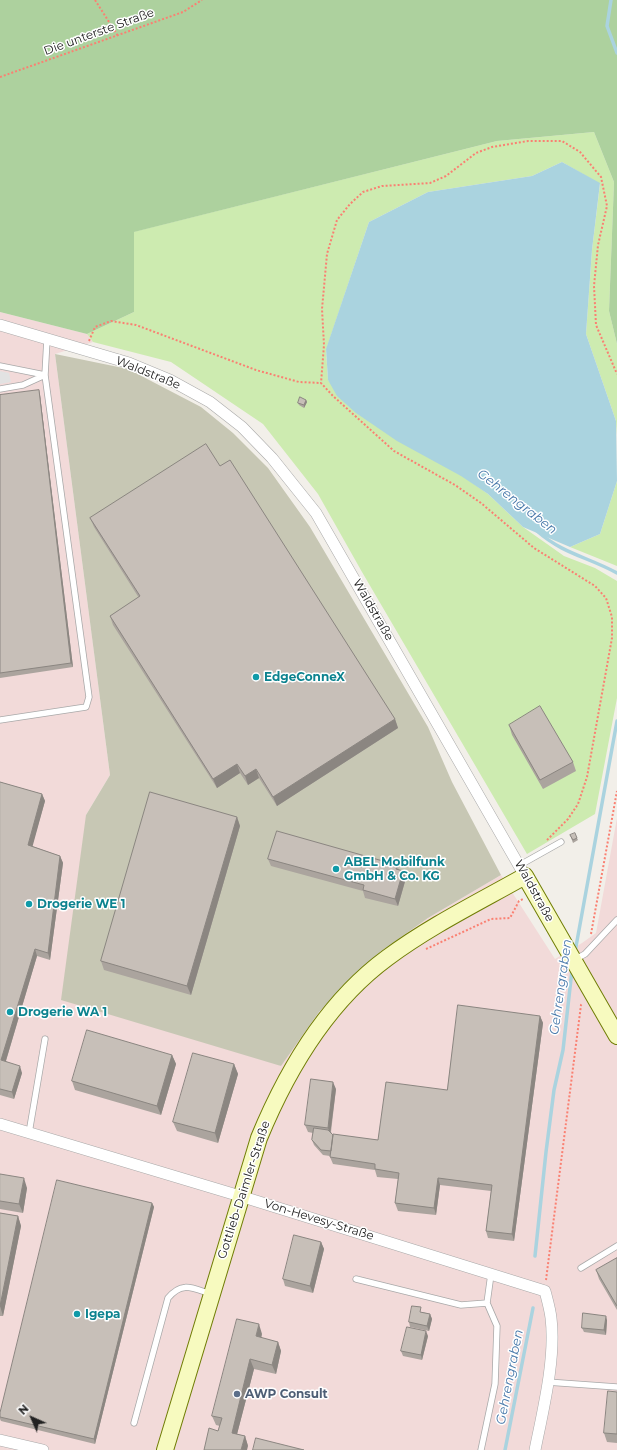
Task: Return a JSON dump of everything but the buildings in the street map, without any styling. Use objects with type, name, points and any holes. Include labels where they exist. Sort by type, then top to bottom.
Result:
[{"type":"street","name":"Waldstraße","points":[[0,325],[129,363],[170,380],[210,402],[242,427],[296,486],[316,513],[535,892],[577,959],[594,997],[617,1036]]},
{"type":"street","name":"Gottlieb-Daimler-Straße","points":[[165,1450],[240,1196],[259,1138],[276,1096],[314,1033],[358,982],[392,954],[523,870]]},
{"type":"street","name":"Von-Hevesy-Straße","points":[[0,1124],[240,1196],[545,1291]]},
{"type":"street","points":[[535,1450],[547,1382],[552,1337],[551,1317],[545,1291]]},
{"type":"street","points":[[0,1440],[43,1450]]},
{"type":"lane","points":[[0,720],[86,707],[89,697],[46,375],[47,339]]},
{"type":"lane","points":[[0,366],[46,375]]},
{"type":"lane","points":[[0,389],[23,385],[46,375]]},
{"type":"lane","points":[[523,870],[546,851],[561,842]]},
{"type":"lane","points":[[577,959],[617,920]]},
{"type":"lane","points":[[29,1133],[45,1039]]},
{"type":"lane","points":[[581,1268],[617,1246]]},
{"type":"lane","points":[[481,1450],[495,1384],[497,1326],[487,1303],[491,1274]]},
{"type":"lane","points":[[356,1278],[461,1305],[487,1303]]},
{"type":"lane","points":[[134,1423],[168,1298],[175,1290],[186,1286],[211,1294]]},
{"type":"lane","points":[[547,1382],[617,1387]]},
{"type":"path","points":[[94,0],[118,36]]},
{"type":"path","name":"Die unterste Straße","points":[[0,77],[183,12],[202,0]]},
{"type":"path","points":[[321,383],[324,345],[322,309],[327,254],[337,220],[346,209],[363,192],[382,186],[430,183],[446,176],[476,153],[492,147],[528,141],[562,141],[580,152],[601,177],[607,206],[598,245],[594,286],[596,325],[617,374]]},
{"type":"path","points":[[85,350],[95,327],[110,320],[136,325],[256,370],[299,382],[321,383],[338,401],[394,451],[481,503],[534,548],[595,586],[606,598],[612,617],[612,638],[587,777],[578,804],[568,819],[548,838],[546,851]]},
{"type":"path","points":[[577,959],[592,931],[617,791]]},
{"type":"path","points":[[422,951],[490,919],[510,918],[519,901],[535,892]]},
{"type":"path","points":[[545,1291],[581,1005],[594,997]]},
{"type":"shaded area","points":[[0,312],[87,334],[93,342],[55,354],[110,775],[86,815],[280,1066],[319,1012],[350,979],[380,952],[428,918],[501,875],[555,959],[596,933],[617,818],[617,1450],[0,1450]]},
{"type":"shaded area","points":[[55,354],[128,369],[201,407],[233,433],[268,468],[310,527],[428,727],[452,782],[501,875],[428,918],[380,952],[350,979],[319,1012],[281,1066],[61,1000],[86,815],[110,775]]},
{"type":"shaded area","points":[[0,371],[9,373],[11,382],[0,384]]},
{"type":"green space","points":[[0,0],[617,0],[617,344],[609,311],[614,182],[594,132],[497,141],[134,232],[134,312],[87,334],[0,312]]},
{"type":"green space","points":[[594,132],[614,182],[609,311],[617,344],[617,435],[616,421],[586,334],[592,250],[600,184],[562,162],[532,176],[428,192],[369,222],[326,350],[328,380],[488,494],[523,527],[564,556],[595,568],[617,581],[617,698],[595,814],[527,854],[318,494],[263,424],[171,362],[93,342],[87,334],[134,312],[133,232],[497,141]]},
{"type":"green space","points":[[617,481],[617,566],[570,547],[600,534]]},
{"type":"water","points":[[562,162],[600,183],[592,250],[586,334],[616,421],[617,481],[600,534],[570,547],[523,527],[488,494],[461,476],[397,441],[356,413],[337,396],[328,380],[326,349],[369,222],[428,192],[532,176]]},
{"type":"waterway","points":[[611,0],[607,26],[617,53]]},
{"type":"waterway","name":"Gehrengraben","points":[[537,531],[556,545],[617,573]]},
{"type":"waterway","name":"Gehrengraben","points":[[575,952],[617,721]]},
{"type":"waterway","name":"Gehrengraben","points":[[535,1256],[554,1090],[563,1050],[572,970]]},
{"type":"waterway","name":"Gehrengraben","points":[[505,1450],[533,1308]]},
{"type":"place","name":"EdgeConneX","points":[[256,677]]},
{"type":"place","name":"ABEL Mobilfunk GmbH & Co. KG","points":[[336,869]]},
{"type":"place","name":"Drogerie WE 1","points":[[29,904]]},
{"type":"place","name":"Drogerie WA 1","points":[[10,1012]]},
{"type":"place","name":"Igepa","points":[[77,1314]]},
{"type":"place","name":"AWP Consult","points":[[237,1394]]}]
